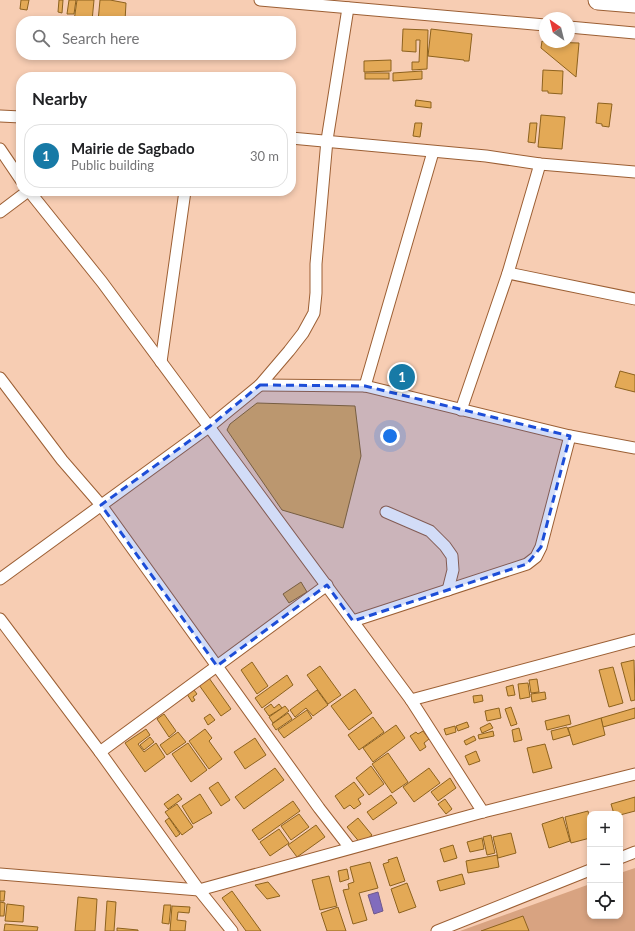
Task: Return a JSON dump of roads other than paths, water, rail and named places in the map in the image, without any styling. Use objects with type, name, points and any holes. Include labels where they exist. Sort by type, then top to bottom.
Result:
[{"type":"highway","points":[[598,0],[635,3]]},
{"type":"street","points":[[260,0],[539,24]]},
{"type":"street","points":[[0,579],[210,426],[260,385],[303,333],[314,313],[316,264],[327,140],[348,8]]},
{"type":"street","points":[[575,28],[635,33]]},
{"type":"street","points":[[0,116],[16,117]]},
{"type":"street","points":[[296,138],[486,156],[540,164],[635,172]]},
{"type":"street","points":[[0,148],[16,172]]},
{"type":"street","points":[[365,386],[433,152]]},
{"type":"street","points":[[461,410],[508,273],[540,164]]},
{"type":"street","points":[[0,212],[21,196]]},
{"type":"street","points":[[32,196],[102,282],[327,585],[411,700],[484,812]]},
{"type":"street","points":[[161,362],[184,196]]},
{"type":"street","points":[[508,273],[635,299]]},
{"type":"street","points":[[0,378],[62,460],[101,505],[319,808],[350,848]]},
{"type":"street","points":[[260,385],[365,386],[570,436],[635,448]]},
{"type":"street","points":[[353,621],[527,564],[536,557],[541,547],[570,436]]},
{"type":"street","points":[[386,512],[430,531],[445,546],[452,556],[453,570],[448,590]]},
{"type":"street","points":[[100,752],[327,585]]},
{"type":"street","points":[[0,619],[100,752],[199,890],[232,931]]},
{"type":"street","points":[[411,700],[635,640]]},
{"type":"street","points":[[0,874],[199,890],[484,812],[635,774]]},
{"type":"street","points":[[623,857],[635,852]]},
{"type":"street","points":[[437,931],[587,871]]},
{"type":"place","name":"Mairie de Sagbado","points":[[402,377]]}]
